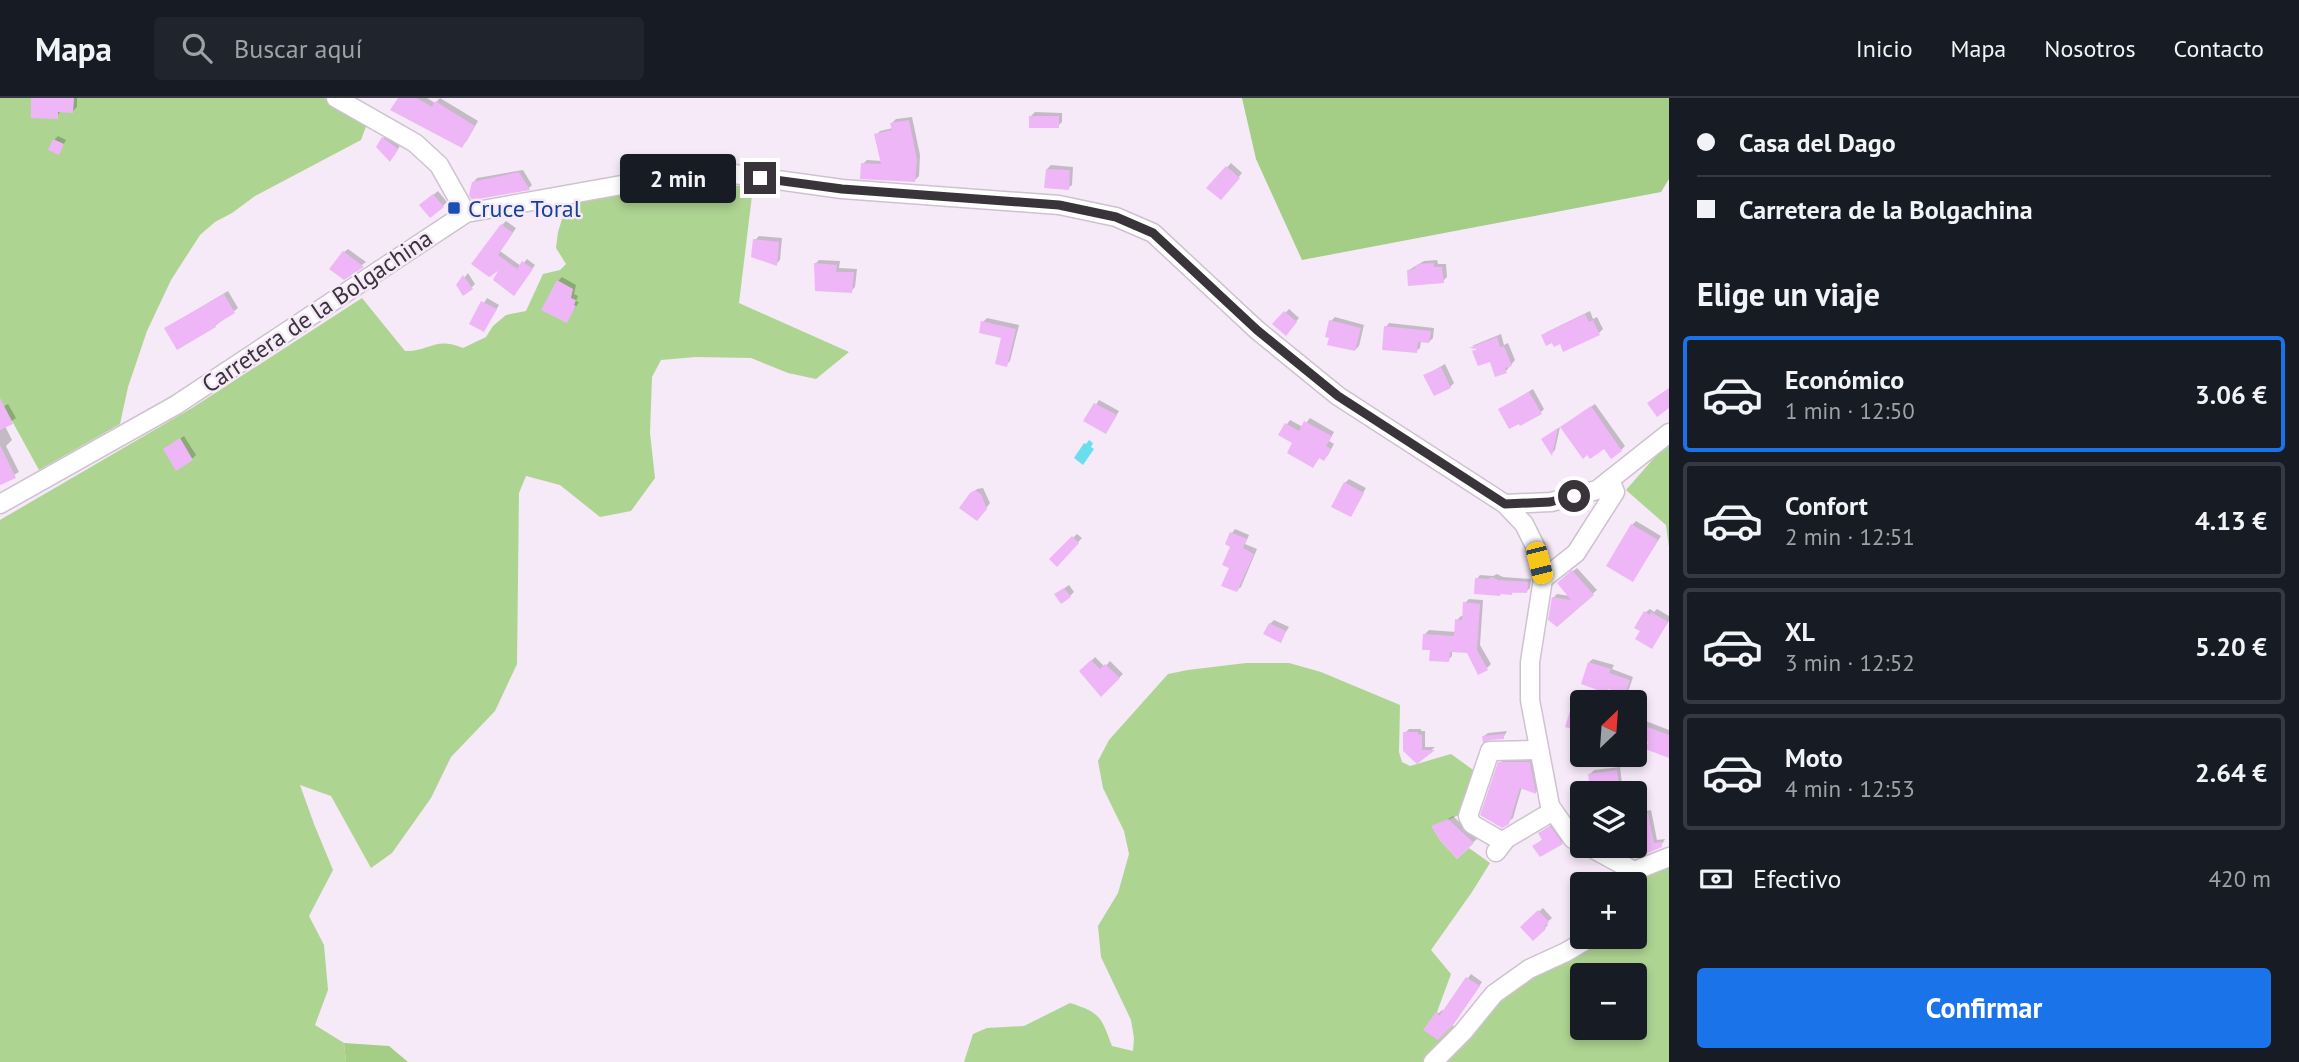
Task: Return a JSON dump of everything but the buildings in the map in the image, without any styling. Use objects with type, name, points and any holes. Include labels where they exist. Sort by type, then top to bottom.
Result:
[{"type":"street","points":[[337,98],[415,143],[439,164],[466,213]]},
{"type":"street","name":"Carretera de la Bolgachina","points":[[0,504],[176,405],[466,213],[705,170],[842,189],[1059,205],[1116,217],[1153,233],[1257,330],[1338,396],[1505,504],[1524,524],[1530,535],[1543,579]]},
{"type":"street","points":[[1505,504],[1550,502],[1597,490],[1669,433]]},
{"type":"street","points":[[1570,835],[1550,806],[1530,700],[1530,662],[1543,579],[1576,554],[1615,492],[1610,480]]},
{"type":"street","points":[[1539,750],[1490,751],[1468,816],[1472,824],[1500,847],[1553,811]]},
{"type":"street","points":[[1641,872],[1669,857]]},
{"type":"street","points":[[1604,858],[1625,872]]},
{"type":"street","points":[[1433,1062],[1463,1032],[1494,994],[1529,969],[1571,949]]},
{"type":"green space","points":[[0,98],[324,98],[368,121],[361,140],[255,196],[200,235],[171,280],[147,331],[128,387],[120,424],[39,470],[0,399]]},
{"type":"green space","points":[[1242,98],[1669,98],[1669,179],[1661,192],[1302,260],[1256,159]]},
{"type":"green space","points":[[678,181],[753,187],[739,303],[849,352],[816,379],[788,373],[751,358],[696,357],[661,360],[652,377],[650,433],[655,478],[631,511],[600,517],[560,485],[526,476],[519,493],[517,664],[495,711],[451,757],[431,798],[392,853],[371,868],[331,796],[300,785],[333,870],[309,916],[324,945],[328,990],[315,1025],[344,1043],[346,1062],[0,1062],[0,520],[192,408],[362,298],[405,351],[439,344],[463,348],[486,337],[493,326],[506,315],[526,311],[543,274],[560,270],[566,264],[556,248],[567,203]]},
{"type":"green space","points":[[1669,444],[1669,547],[1666,525],[1626,490]]},
{"type":"green space","points":[[1246,663],[1289,663],[1321,672],[1400,705],[1399,752],[1402,762],[1410,766],[1451,754],[1476,772],[1461,814],[1432,827],[1457,859],[1469,848],[1490,863],[1431,950],[1451,974],[1437,1012],[1456,1028],[1494,994],[1571,949],[1647,949],[1647,872],[1669,857],[1669,1062],[964,1062],[973,1034],[987,1028],[1024,1026],[1070,1003],[1098,1017],[1112,1046],[1133,1051],[1131,1020],[1101,957],[1098,926],[1118,893],[1129,854],[1124,831],[1103,788],[1098,761],[1109,740],[1168,674]]},
{"type":"green space","points":[[344,1043],[389,1046],[408,1062],[346,1062]]},
{"type":"water","points":[[1089,440],[1094,449],[1083,465],[1074,458]]},
{"type":"place","name":"Cruce Toral","points":[[454,208]]},
{"type":"route","points":[[760,178],[842,189],[1059,205],[1116,217],[1153,233],[1257,330],[1338,396],[1505,504],[1550,502],[1574,496]]}]
